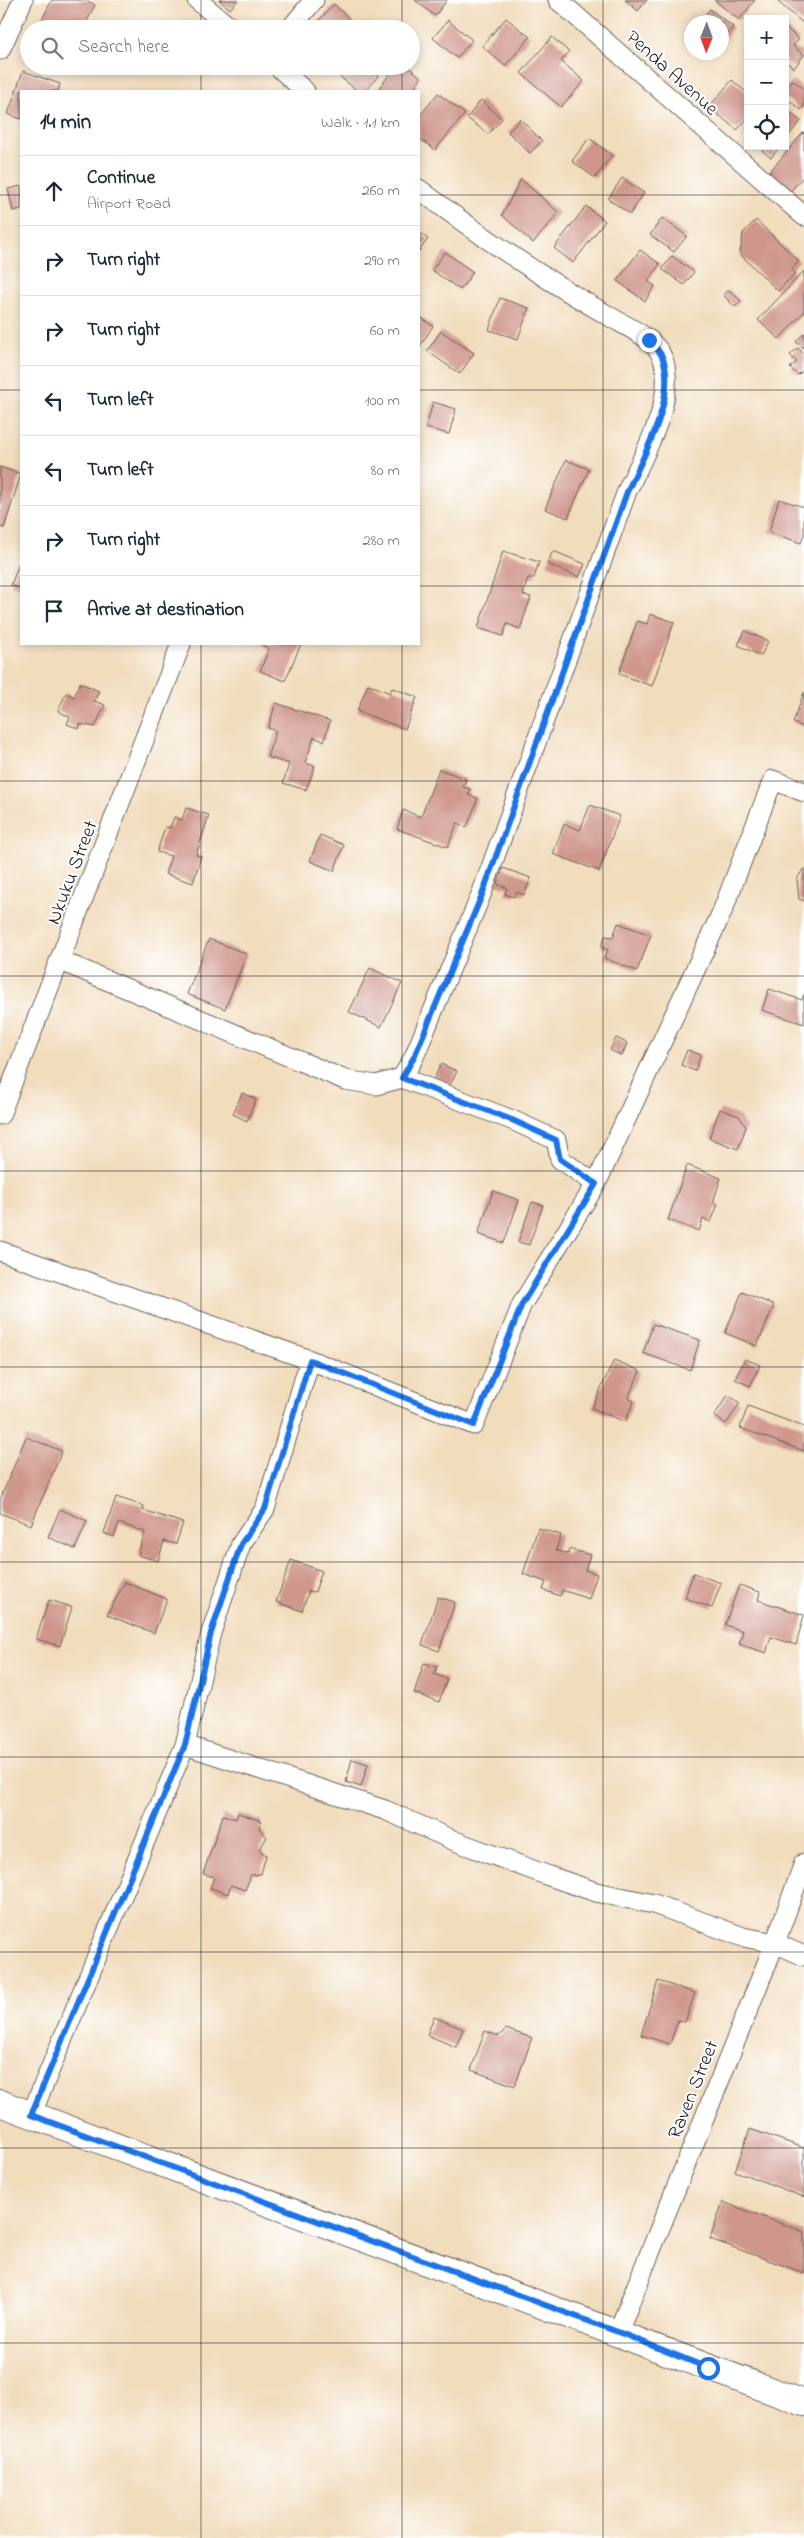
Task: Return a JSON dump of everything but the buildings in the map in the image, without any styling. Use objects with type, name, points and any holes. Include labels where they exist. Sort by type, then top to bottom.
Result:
[{"type":"street","points":[[0,50],[23,0]]},
{"type":"street","points":[[197,0],[221,20]]},
{"type":"street","points":[[297,20],[314,0]]},
{"type":"street","name":"Penda Avenue","points":[[559,0],[804,216]]},
{"type":"street","points":[[287,75],[304,90]]},
{"type":"street","points":[[402,1078],[414,1057],[482,895],[627,492],[647,449],[662,407],[667,377],[663,357],[649,340],[559,287],[478,234],[420,189]]},
{"type":"street","name":"Nkuku Street","points":[[0,1114],[61,961],[181,645]]},
{"type":"street","points":[[0,1251],[310,1360],[474,1425],[522,1304],[596,1184],[722,912],[773,780],[804,792]]},
{"type":"street","points":[[61,961],[345,1080],[376,1085],[402,1078],[512,1120],[556,1140],[560,1159],[596,1184]]},
{"type":"street","points":[[31,2115],[185,1745],[211,1633],[241,1544],[265,1509],[310,1360]]},
{"type":"street","points":[[185,1745],[385,1810],[455,1841],[549,1876],[596,1892],[654,1904],[743,1937],[775,1944],[804,1956]]},
{"type":"street","name":"Raven Street","points":[[618,2332],[775,1944],[804,1862]]},
{"type":"street","points":[[0,2103],[804,2403]]},
{"type":"route","points":[[649,340],[663,357],[667,377],[662,407],[647,449],[627,492],[482,895],[414,1057],[402,1078],[512,1120],[556,1140],[560,1159],[596,1184],[522,1304],[474,1425],[310,1360],[265,1509],[241,1544],[211,1633],[185,1745],[132,1867],[31,2115],[618,2332],[708,2368]]}]
